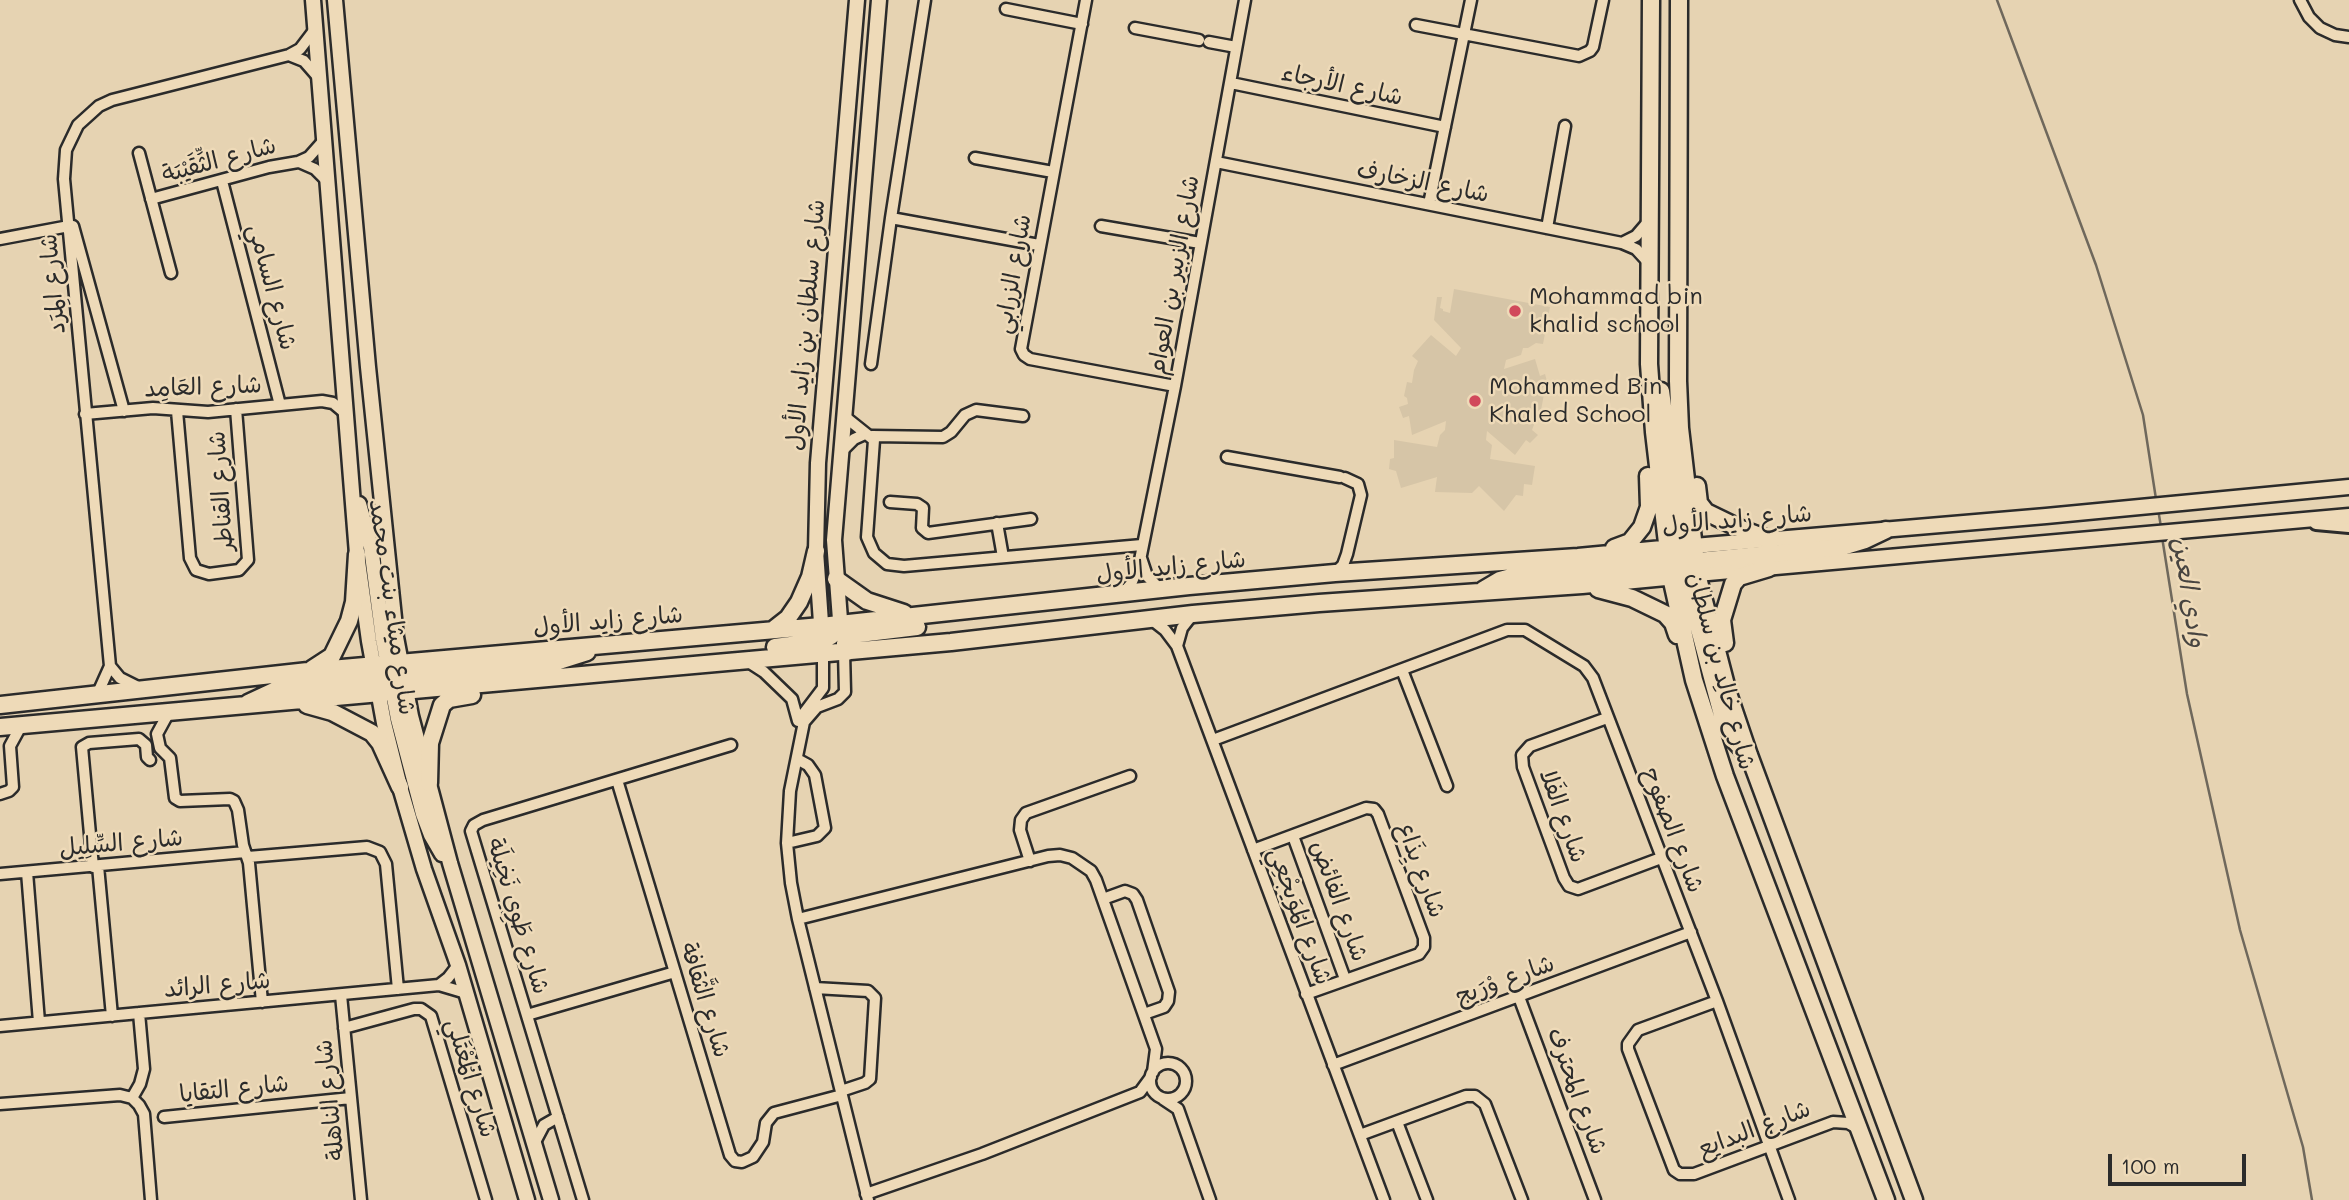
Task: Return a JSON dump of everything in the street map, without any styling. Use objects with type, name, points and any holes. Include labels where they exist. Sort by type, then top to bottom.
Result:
[{"type":"main road","name":"شارع ميثاء بنت محمد","points":[[313,0],[357,554],[390,678],[429,783],[450,863],[551,1200]]},
{"type":"main road","name":"شارع ميثاء بنت محمد","points":[[335,0],[386,542],[390,678],[400,788],[424,869],[458,965],[526,1200]]},
{"type":"main road","name":"شارع سلطان بن زايد الأول","points":[[822,640],[816,551],[820,427],[857,0]]},
{"type":"main road","points":[[865,0],[862,41],[866,46],[875,48]]},
{"type":"main road","name":"شارع سلطان بن زايد الأول","points":[[846,652],[840,623],[834,540],[879,0]]},
{"type":"main road","name":"شارع خالِد بن سلطان","points":[[1651,0],[1649,363],[1654,432],[1682,561],[1749,755],[1914,1200]]},
{"type":"main road","name":"شارع خالِد بن سلطان","points":[[1679,0],[1677,315],[1682,561],[1695,680],[1725,776],[1886,1200]]},
{"type":"main road","points":[[1649,363],[1656,374],[1662,396],[1682,561],[1720,715],[1731,737],[1749,755]]},
{"type":"main road","points":[[1680,428],[1692,455],[1702,508],[1710,515],[1770,540]]},
{"type":"main road","points":[[1578,557],[1625,545],[1638,534],[1649,508],[1648,468],[1654,432]]},
{"type":"main road","name":"شارع زايد الأول","points":[[0,727],[294,701],[390,678],[549,664],[578,656],[604,644],[774,629],[822,640],[846,652],[1193,614],[1582,585],[1770,540],[2349,487]]},
{"type":"main road","points":[[353,490],[360,506],[370,547],[390,678],[427,825],[436,845],[450,863]]},
{"type":"main road","name":"شارع زايد الأول","points":[[840,623],[1335,573],[1578,557],[1769,568],[2349,516]]},
{"type":"main road","points":[[1480,593],[1489,585],[1511,577],[1842,547],[1886,530]]},
{"type":"main road","points":[[774,629],[788,618],[799,602],[810,577],[816,551]]},
{"type":"main road","points":[[308,671],[332,656],[349,621],[354,602],[357,554]]},
{"type":"main road","points":[[1728,693],[1732,668],[1722,625],[1728,595],[1739,577],[1769,568]]},
{"type":"main road","points":[[836,579],[867,601],[920,616]]},
{"type":"main road","points":[[1582,585],[1626,596],[1665,614],[1673,623],[1695,680]]},
{"type":"main road","points":[[846,652],[845,642],[851,635],[989,619],[1017,607]]},
{"type":"main road","points":[[652,669],[687,656],[822,640],[831,636],[840,623]]},
{"type":"main road","name":"شارع زايد الأول","points":[[0,705],[308,671],[497,683],[747,660],[822,640]]},
{"type":"main road","points":[[243,706],[276,690],[390,678]]},
{"type":"main road","points":[[429,783],[431,734],[442,705],[449,699],[475,694],[497,683]]},
{"type":"main road","points":[[294,701],[332,712],[372,733],[380,743],[400,788]]},
{"type":"street","points":[[871,364],[925,0]]},
{"type":"street","name":"شارع الزرابي","points":[[1086,0],[1021,341],[1024,355],[1030,359],[1175,386]]},
{"type":"street","name":"شارع الزبير بن العوام","points":[[1122,594],[1134,578],[1140,557],[1175,386],[1245,0]]},
{"type":"street","points":[[1429,204],[1471,0]]},
{"type":"street","points":[[1416,25],[1578,56],[1584,55],[1593,47],[1603,0]]},
{"type":"street","points":[[2300,0],[2309,17],[2320,28],[2335,35],[2349,37]]},
{"type":"street","points":[[1006,9],[1082,24]]},
{"type":"street","points":[[1135,28],[1236,47]]},
{"type":"street","name":"شارع المِرَد","points":[[97,695],[110,666],[66,202],[64,165],[68,144],[78,125],[99,106],[112,100],[289,55],[300,48],[316,29]]},
{"type":"street","points":[[289,55],[304,61],[320,79]]},
{"type":"street","name":"شارع الأرجاء","points":[[1231,83],[1445,127]]},
{"type":"street","points":[[1547,228],[1565,126]]},
{"type":"street","name":"شارع الثِّقَيْبَة","points":[[151,199],[298,162],[314,152],[325,139]]},
{"type":"street","name":"شارع الثِّقَيْبَة","points":[[139,153],[171,273]]},
{"type":"street","points":[[975,158],[1053,172]]},
{"type":"street","name":"شارع الثِّقَيْبَة","points":[[298,162],[315,169],[328,182]]},
{"type":"street","name":"شارع الزخارف","points":[[1216,162],[1622,243],[1642,254],[1651,267]]},
{"type":"street","name":"شارع السامي","points":[[222,181],[280,405]]},
{"type":"street","points":[[66,202],[124,411]]},
{"type":"street","points":[[1622,243],[1642,231],[1650,216]]},
{"type":"street","points":[[891,218],[1039,245]]},
{"type":"street","points":[[0,239],[69,226]]},
{"type":"street","points":[[1101,226],[1200,243]]},
{"type":"street","points":[[322,401],[338,392],[345,382]]},
{"type":"street","points":[[322,401],[339,406],[347,415]]},
{"type":"street","name":"شارع العَامِد","points":[[85,414],[153,408],[208,412],[322,401]]},
{"type":"street","name":"شارع القناطر","points":[[177,411],[190,558],[196,570],[209,574],[239,570],[248,559],[236,409]]},
{"type":"street","points":[[841,452],[854,439],[868,435],[943,437],[951,432],[965,415],[976,410],[1023,416]]},
{"type":"street","points":[[844,416],[876,444],[867,537],[874,553],[887,564],[904,566],[1142,545]]},
{"type":"street","points":[[1227,457],[1342,478],[1357,484],[1361,495],[1349,548],[1343,565],[1335,573]]},
{"type":"street","points":[[890,502],[917,504],[923,509],[922,528],[928,533],[1031,519]]},
{"type":"street","points":[[2294,521],[2349,526]]},
{"type":"street","points":[[997,523],[1003,557]]},
{"type":"street","points":[[1349,548],[1353,560],[1367,571]]},
{"type":"street","points":[[1140,557],[1147,576],[1161,590]]},
{"type":"street","points":[[1177,646],[1182,628],[1193,614]]},
{"type":"street","name":"شارع المُوَيجْعِي","points":[[1150,618],[1166,629],[1177,646],[1384,1200]]},
{"type":"street","name":"شارع الصفوح","points":[[1213,740],[1507,630],[1525,630],[1589,671],[1717,1001],[1789,1200]]},
{"type":"street","points":[[799,724],[804,711],[823,688],[822,640]]},
{"type":"street","points":[[846,652],[845,692],[838,699],[817,707],[804,722],[788,815],[788,844],[791,883],[798,919],[867,1197],[1140,1092],[1161,1065],[1173,1064]]},
{"type":"street","points":[[747,660],[764,672],[796,705],[799,724],[797,759]]},
{"type":"street","points":[[110,666],[120,678],[141,688]]},
{"type":"street","points":[[1402,670],[1447,786]]},
{"type":"street","points":[[157,734],[169,712]]},
{"type":"street","points":[[133,714],[147,721],[157,734],[160,748],[170,758],[175,798],[180,801],[234,801],[247,855],[262,1002]]},
{"type":"street","name":"شارع الفَلا","points":[[1607,718],[1530,746],[1521,755],[1564,878],[1569,886],[1578,890],[1661,858]]},
{"type":"street","points":[[0,794],[13,787],[10,746],[22,724]]},
{"type":"street","points":[[0,734],[10,746]]},
{"type":"street","points":[[112,1016],[82,747],[89,743],[139,739],[146,745],[147,757],[150,760]]},
{"type":"street","name":"شارع طَوِي نَخِيلَة","points":[[583,1200],[554,1119],[527,1015],[472,837],[472,827],[483,820],[731,745]]},
{"type":"street","points":[[788,844],[817,836],[825,828],[815,775],[808,765],[797,759]]},
{"type":"street","points":[[1030,861],[1020,830],[1021,820],[1026,813],[1130,776]]},
{"type":"street","name":"شارع الثَّقافة","points":[[617,780],[732,1158],[742,1162],[753,1157],[763,1142],[768,1119],[777,1112],[841,1093]]},
{"type":"street","name":"شارع يِذَاع","points":[[1254,850],[1366,808],[1374,809],[1424,938],[1424,947],[1419,954],[1306,994]]},
{"type":"street","name":"شارع الفائض","points":[[1293,836],[1345,979]]},
{"type":"street","name":"شارع السِّلِيل","points":[[0,874],[357,847],[374,848],[380,852],[386,864],[398,989]]},
{"type":"street","points":[[798,919],[1030,861],[1060,855],[1072,858],[1091,871],[1144,1014],[1156,1049],[1151,1086],[1159,1097],[1178,1110]]},
{"type":"street","points":[[27,872],[39,1023]]},
{"type":"street","points":[[1103,899],[1125,891],[1137,900],[1169,992],[1164,1007],[1144,1014]]},
{"type":"street","name":"شارع وْرَيج","points":[[1333,1065],[1690,932]]},
{"type":"street","points":[[439,985],[458,965]]},
{"type":"street","points":[[527,1015],[674,972]]},
{"type":"street","name":"شارع الرائد","points":[[0,1026],[439,985],[466,992]]},
{"type":"street","points":[[815,988],[868,990],[875,998],[870,1079],[841,1093]]},
{"type":"street","name":"شارع الناهلة","points":[[341,995],[361,1200]]},
{"type":"street","name":"شارع المحترف","points":[[1519,997],[1595,1200]]},
{"type":"street","name":"شارع البدايع","points":[[1717,1001],[1638,1030],[1630,1038],[1628,1049],[1671,1163],[1680,1174],[1694,1174],[1833,1122],[1848,1123],[1861,1130]]},
{"type":"street","name":"شارع المُعْتَلي","points":[[344,1028],[414,1009],[421,1009],[431,1016],[486,1200]]},
{"type":"street","points":[[132,1098],[144,1069],[139,1013]]},
{"type":"street","points":[[1156,1049],[1185,1075],[1185,1087],[1178,1110],[1210,1200]]},
{"type":"street","points":[[1140,1092],[1174,1099],[1183,1092]]},
{"type":"street","name":"شارع البدايع","points":[[1833,1122],[1843,1110],[1846,1093]]},
{"type":"street","points":[[0,1104],[120,1095],[132,1098],[144,1114],[151,1200]]},
{"type":"street","points":[[1360,1135],[1466,1096],[1479,1098],[1485,1104],[1522,1200]]},
{"type":"street","name":"شارع التقايا","points":[[164,1117],[351,1098]]},
{"type":"street","points":[[524,1110],[536,1118],[554,1119]]},
{"type":"street","points":[[534,1144],[540,1131],[554,1119]]},
{"type":"street","points":[[1396,1122],[1427,1200]]},
{"type":"shaded area","name":"Mohammed Bin Khaled School","points":[[1454,289],[1550,307],[1543,344],[1536,343],[1523,348],[1521,355],[1506,360],[1504,369],[1535,359],[1540,376],[1545,374],[1548,385],[1541,388],[1544,394],[1539,421],[1535,422],[1532,430],[1538,435],[1530,443],[1526,440],[1515,455],[1487,431],[1486,440],[1492,445],[1490,459],[1535,466],[1532,485],[1524,484],[1523,496],[1516,495],[1504,511],[1479,486],[1472,493],[1435,492],[1437,477],[1401,488],[1396,471],[1389,469],[1390,459],[1394,458],[1394,440],[1437,447],[1440,435],[1445,430],[1446,421],[1412,435],[1409,416],[1403,418],[1399,407],[1408,404],[1404,396],[1407,382],[1412,383],[1418,361],[1412,356],[1431,335],[1456,356],[1461,348],[1434,320],[1437,297],[1442,297],[1440,308],[1450,313]]},
{"type":"waterway","name":"وادي العين","points":[[1997,0],[2096,265],[2143,415],[2156,499]]},
{"type":"waterway","name":"وادي العين","points":[[2158,509],[2161,527]]},
{"type":"waterway","name":"وادي العين","points":[[2162,537],[2187,694],[2240,930],[2303,1147],[2312,1200]]},
{"type":"place","name":"Mohammad bin khalid school","points":[[1515,311]]},
{"type":"place","name":"Mohammed Bin Khaled School","points":[[1475,401]]}]
